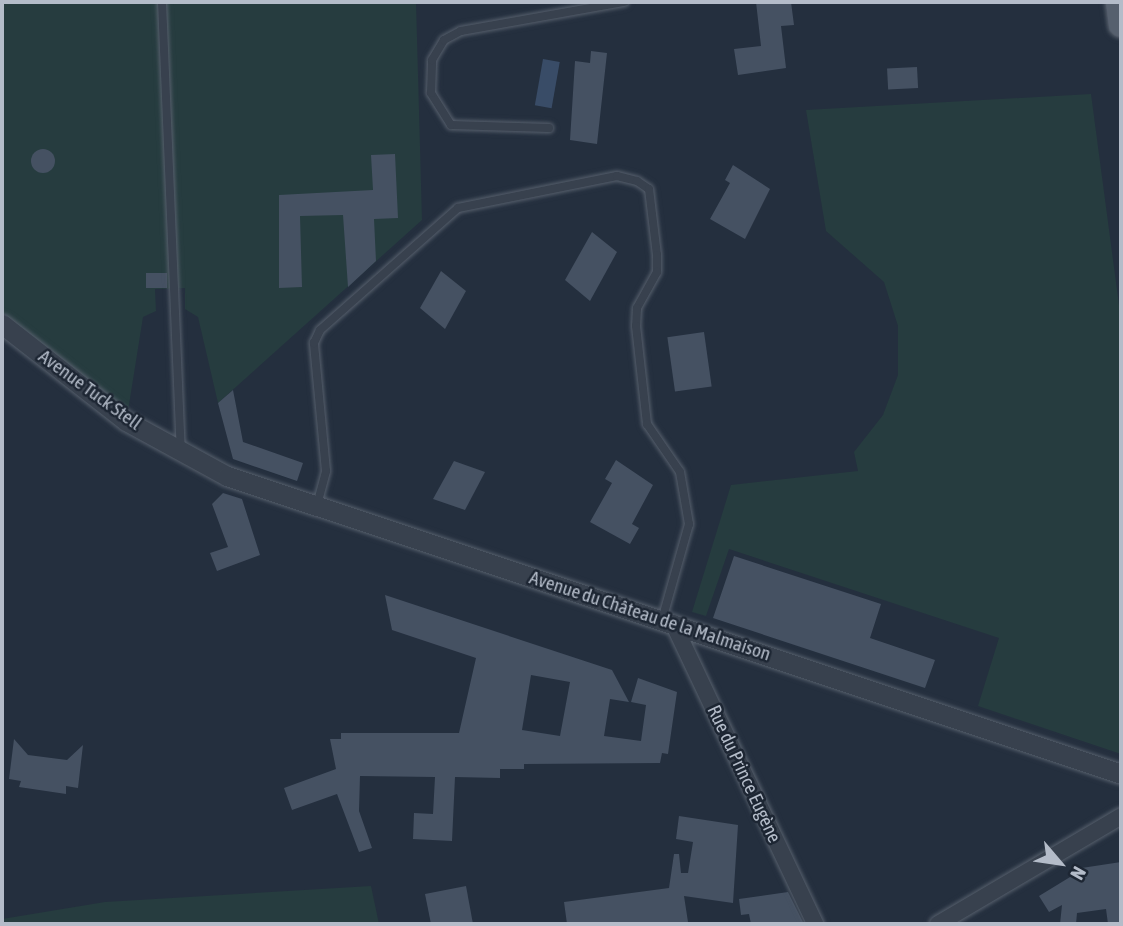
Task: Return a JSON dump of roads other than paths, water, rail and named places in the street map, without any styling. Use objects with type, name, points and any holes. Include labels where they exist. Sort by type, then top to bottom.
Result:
[{"type":"main road","points":[[1118,2],[1121,25]]},
{"type":"street","name":"Avenue Tuck Stell","points":[[2,324],[126,421],[181,452]]},
{"type":"street","name":"Avenue du Château de la Malmaison","points":[[181,452],[227,476],[1121,774]]},
{"type":"street","name":"Rue du Prince Eugène","points":[[667,622],[815,924]]},
{"type":"street","points":[[938,924],[1121,816]]},
{"type":"lane","points":[[162,2],[170,288],[181,452]]},
{"type":"lane","points":[[549,128],[451,125],[431,93],[432,60],[444,40],[461,31],[624,2]]},
{"type":"lane","points":[[317,505],[326,471],[314,343],[320,330],[458,208],[617,176],[637,181],[649,189],[657,255],[657,272],[637,309],[636,326],[647,424],[680,472],[689,524],[667,622]]},
{"type":"water","points":[[543,59],[560,62],[552,108],[535,105]]}]
